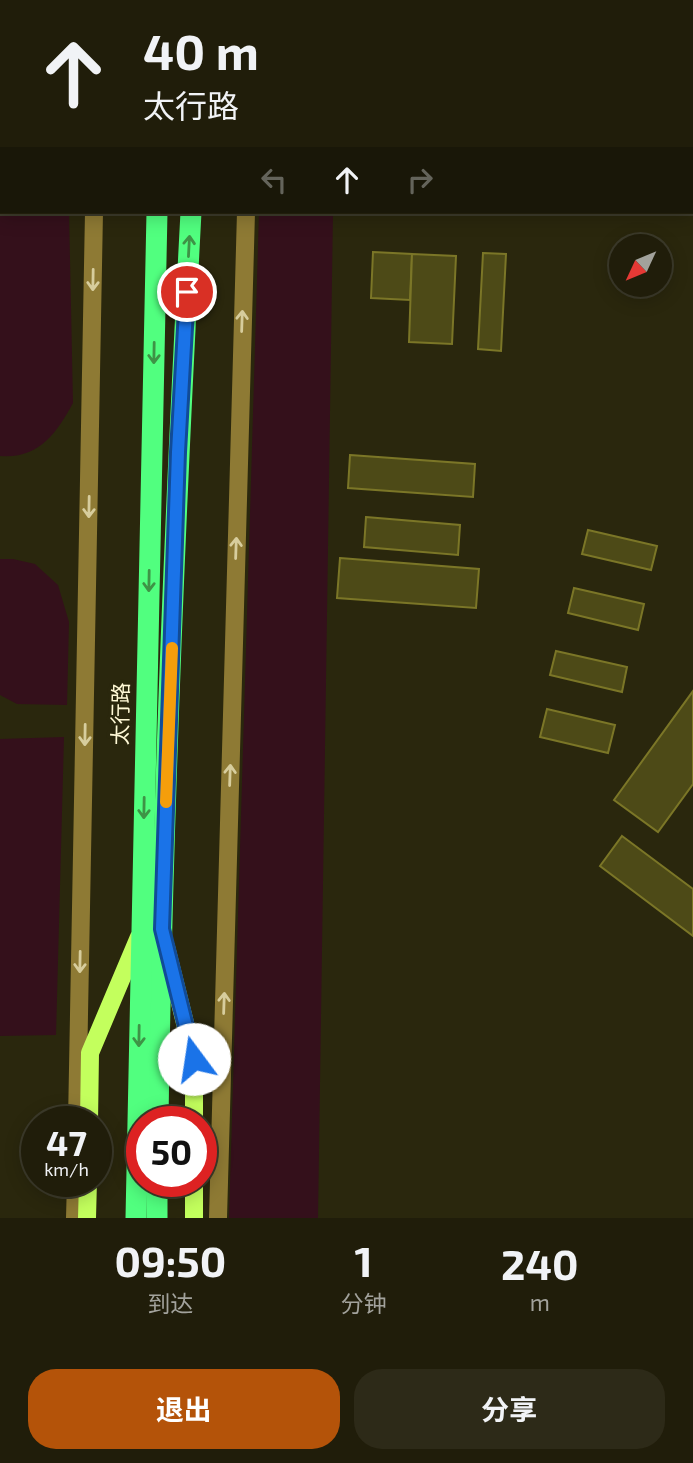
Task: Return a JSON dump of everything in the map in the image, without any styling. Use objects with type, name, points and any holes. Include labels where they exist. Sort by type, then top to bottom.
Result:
[{"type":"highway","name":"太行路","points":[[136,1218],[157,214]]},
{"type":"highway","points":[[158,1106],[178,452],[191,214]]},
{"type":"highway","points":[[157,1218],[158,1197]]},
{"type":"main road","points":[[162,929],[194,1059],[194,1106]]},
{"type":"main road","points":[[89,1106],[90,1053],[141,934]]},
{"type":"main road","points":[[87,1218],[88,1197]]},
{"type":"main road","points":[[194,1197],[194,1218]]},
{"type":"lane","points":[[77,1106],[94,214]]},
{"type":"lane","points":[[218,1218],[246,214]]},
{"type":"lane","points":[[75,1218],[76,1197]]},
{"type":"shaded area","points":[[0,214],[69,214],[73,403],[53,434],[36,449],[14,456],[0,456]]},
{"type":"shaded area","points":[[259,214],[333,214],[318,1218],[229,1218]]},
{"type":"shaded area","points":[[0,559],[35,564],[58,585],[69,622],[67,705],[17,704],[0,695]]},
{"type":"shaded area","points":[[64,737],[56,1035],[0,1036],[0,739]]},
{"type":"building","points":[[373,252],[412,254],[410,300],[371,298]]},
{"type":"building","points":[[483,253],[506,254],[501,351],[478,349]]},
{"type":"building","points":[[412,254],[456,256],[452,344],[409,342]]},
{"type":"building","points":[[350,455],[475,464],[473,497],[348,488]]},
{"type":"building","points":[[366,517],[460,525],[458,555],[364,547]]},
{"type":"building","points":[[588,530],[657,546],[651,570],[582,554]]},
{"type":"building","points":[[340,558],[479,569],[476,608],[337,598]]},
{"type":"building","points":[[574,588],[644,604],[638,630],[568,613]]},
{"type":"building","points":[[556,651],[627,667],[622,692],[550,675]]},
{"type":"building","points":[[693,691],[693,784],[658,832],[614,800]]},
{"type":"building","points":[[547,709],[615,725],[608,753],[540,737]]},
{"type":"building","points":[[622,836],[693,889],[693,936],[600,866]]},
{"type":"slow traffic","points":[[166,802],[172,648]]},
{"type":"route","points":[[187,292],[178,452],[162,929],[194,1059]]}]
